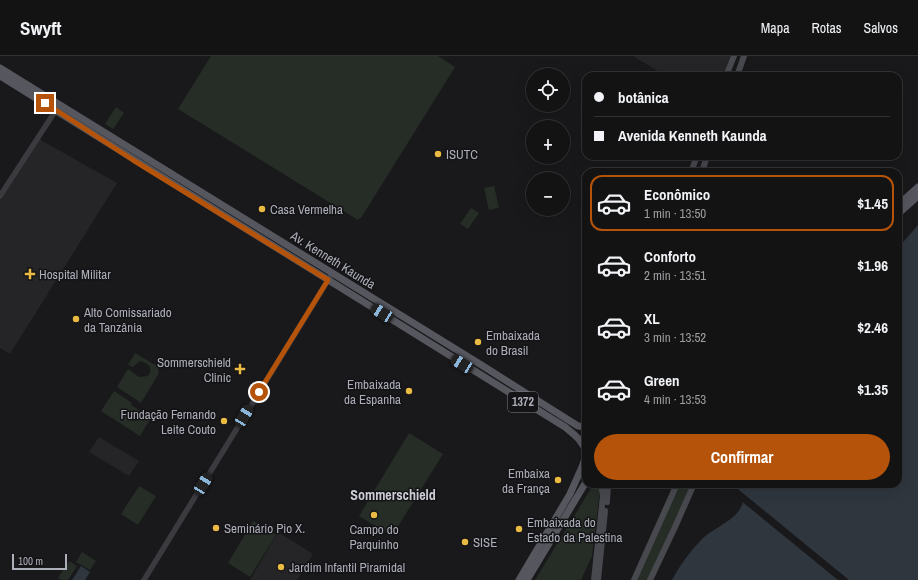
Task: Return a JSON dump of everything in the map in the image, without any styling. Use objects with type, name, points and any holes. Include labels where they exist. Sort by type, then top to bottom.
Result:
[{"type":"main road","points":[[728,72],[734,56]]},
{"type":"main road","points":[[738,72],[744,56]]},
{"type":"main road","points":[[0,68],[107,139]]},
{"type":"main road","points":[[0,76],[107,139]]},
{"type":"main road","name":"Av. Kenneth Kaunda","points":[[107,139],[319,275],[330,277]]},
{"type":"main road","name":"Av. Kenneth Kaunda","points":[[107,139],[330,277],[483,366],[578,426],[582,426]]},
{"type":"main road","points":[[902,201],[918,187]]},
{"type":"main road","points":[[902,210],[918,196]]},
{"type":"main road","name":"1372","points":[[330,277],[571,432],[582,442]]},
{"type":"main road","points":[[528,580],[570,494],[582,474]]},
{"type":"main road","points":[[519,580],[543,548],[582,488]]},
{"type":"main road","points":[[594,580],[603,496],[602,488]]},
{"type":"main road","points":[[598,580],[608,488]]},
{"type":"main road","points":[[634,580],[675,488]]},
{"type":"main road","points":[[650,580],[676,527],[692,488]]},
{"type":"street","points":[[0,196],[56,110]]},
{"type":"street","points":[[144,580],[330,277]]},
{"type":"shaded area","points":[[211,56],[438,56],[455,67],[361,218],[358,220],[178,109]]},
{"type":"shaded area","points":[[633,56],[730,56],[724,72],[659,72]]},
{"type":"shaded area","points":[[116,107],[124,113],[113,129],[105,124]]},
{"type":"shaded area","name":"Hospital Militar","points":[[39,139],[117,183],[10,354],[0,348],[0,199]]},
{"type":"shaded area","points":[[494,186],[499,208],[489,210],[484,188]]},
{"type":"shaded area","points":[[471,208],[479,213],[468,229],[460,224]]},
{"type":"shaded area","points":[[918,225],[918,580],[672,580],[686,558],[703,538],[738,512],[742,502],[738,488],[902,488],[902,243]]},
{"type":"shaded area","points":[[135,353],[157,366],[159,373],[141,403],[117,387],[128,369],[139,377],[148,376],[150,373],[149,366],[143,362],[140,361],[133,367],[128,365]]},
{"type":"shaded area","points":[[114,391],[132,403],[131,405],[151,418],[140,436],[101,411]]},
{"type":"shaded area","points":[[409,433],[443,454],[392,536],[359,516]]},
{"type":"shaded area","points":[[99,437],[139,461],[129,476],[89,452]]},
{"type":"shaded area","points":[[139,486],[156,496],[138,525],[121,514]]},
{"type":"shaded area","points":[[591,488],[599,488],[600,490],[592,556],[581,580],[535,580]]},
{"type":"shaded area","points":[[676,488],[689,488],[649,580],[636,580]]},
{"type":"shaded area","points":[[253,521],[276,535],[250,577],[228,563]]},
{"type":"shaded area","name":"Jardim Infantil Piramidal","points":[[278,532],[313,554],[297,580],[250,580]]},
{"type":"shaded area","points":[[82,552],[96,561],[90,570],[76,562]]},
{"type":"shaded area","points":[[69,561],[77,566],[68,580],[58,578]]},
{"type":"shaded area","points":[[81,566],[90,572],[85,580],[72,580]]},
{"type":"pier","points":[[736,488],[849,580],[838,580],[740,500]]},
{"type":"place","name":"ISUTC","points":[[438,154]]},
{"type":"place","name":"Casa Vermelha","points":[[262,209]]},
{"type":"place","name":"Hospital Militar","points":[[30,274]]},
{"type":"place","name":"Alto Comissariado da Tanzânia","points":[[76,319]]},
{"type":"place","name":"Embaixada do Brasil","points":[[478,342]]},
{"type":"place","name":"Sommerschield Clinic","points":[[240,369]]},
{"type":"place","name":"Embaixada da Espanha","points":[[409,391]]},
{"type":"place","name":"Fundação Fernando Leite Couto","points":[[224,421]]},
{"type":"place","name":"Embaixa da França","points":[[558,480]]},
{"type":"place","name":"Campo do Parquinho","points":[[374,515]]},
{"type":"place","name":"Seminário Pio X.","points":[[216,528]]},
{"type":"place","name":"Embaixada do Estado da Palestina","points":[[519,529]]},
{"type":"place","name":"SISE","points":[[465,542]]},
{"type":"place","name":"Jardim Infantil Piramidal","points":[[281,567]]},
{"type":"district","name":"Sommerschield","points":[[393,495]]},
{"type":"route","points":[[45,103],[133,160],[328,280],[259,392]]}]
